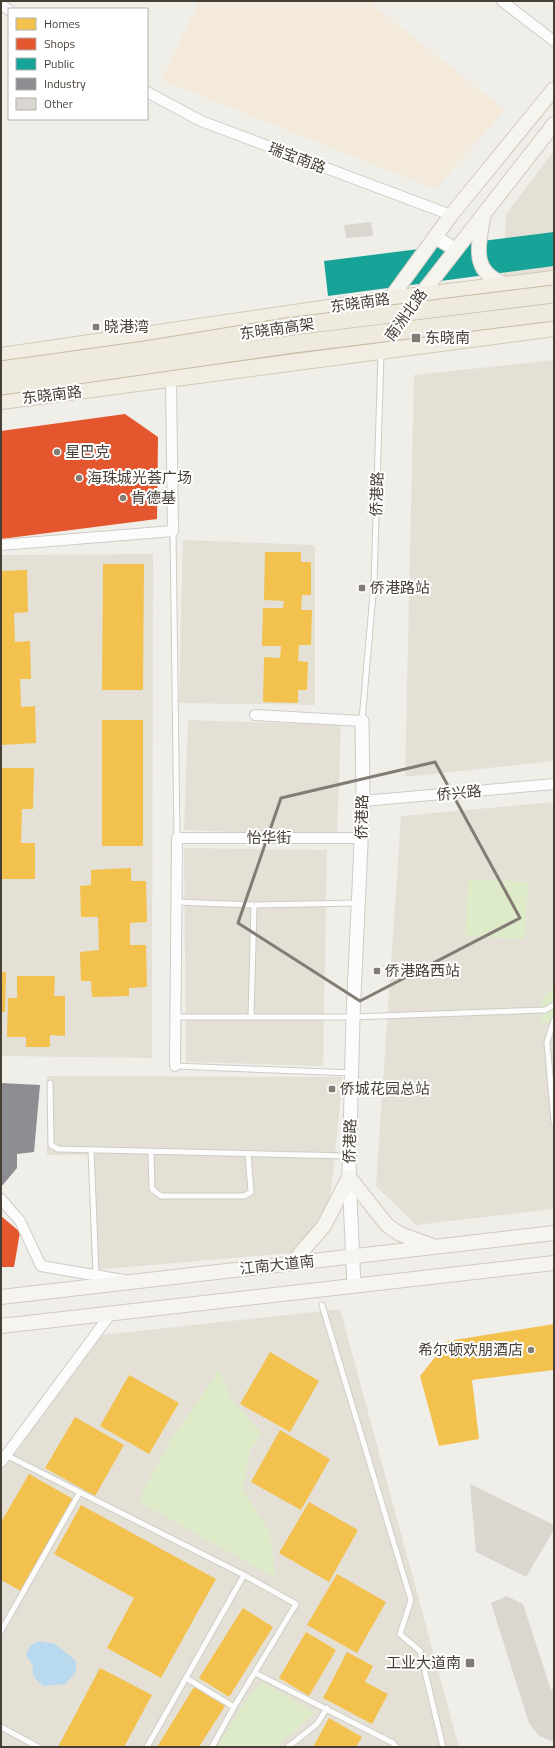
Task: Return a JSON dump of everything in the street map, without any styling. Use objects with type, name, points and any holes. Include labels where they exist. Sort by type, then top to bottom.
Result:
[{"type":"highway","name":"东晓南高架","points":[[1,370],[145,350],[286,327],[554,294]]},
{"type":"highway","name":"东晓南高架","points":[[1,386],[293,344],[554,312]]},
{"type":"main road","name":"南洲北路","points":[[381,350],[390,299],[451,215],[554,88]]},
{"type":"main road","name":"南洲北路","points":[[381,350],[399,322],[554,124]]},
{"type":"main road","points":[[484,215],[479,241],[479,256],[482,267],[488,276],[507,285]]},
{"type":"main road","name":"东晓南路","points":[[1,356],[390,299],[554,279]]},
{"type":"main road","points":[[536,281],[533,287],[531,301],[546,329]]},
{"type":"main road","name":"东晓南路","points":[[1,402],[546,329]]},
{"type":"main road","points":[[292,1263],[324,1226],[349,1177],[387,1225],[400,1234],[436,1247]]},
{"type":"main road","name":"江南大道南","points":[[1,1297],[128,1281],[352,1257],[554,1233]]},
{"type":"main road","name":"江南大道南","points":[[1,1326],[112,1312],[554,1263]]},
{"type":"street","points":[[502,1],[554,40]]},
{"type":"street","name":"瑞宝南路","points":[[148,93],[201,121],[451,215]]},
{"type":"street","points":[[435,237],[456,250]]},
{"type":"street","points":[[1,545],[173,531],[171,380]]},
{"type":"street","points":[[255,715],[362,721]]},
{"type":"street","name":"侨港路","points":[[354,1285],[349,1177],[353,1017],[362,838],[362,721]]},
{"type":"street","name":"侨兴路","points":[[363,801],[554,784]]},
{"type":"street","points":[[175,1066],[178,902],[177,838]]},
{"type":"street","name":"怡华街","points":[[177,838],[362,838]]},
{"type":"street","points":[[1,1199],[20,1221],[41,1266],[96,1274],[128,1281]]},
{"type":"street","points":[[3,1458],[112,1312]]},
{"type":"lane","name":"侨港路","points":[[362,721],[374,583],[381,350]]},
{"type":"lane","points":[[173,531],[177,838]]},
{"type":"lane","points":[[178,902],[254,905],[359,903]]},
{"type":"lane","points":[[251,1016],[254,905]]},
{"type":"lane","points":[[175,1017],[353,1017],[545,1010],[554,1005]]},
{"type":"lane","points":[[554,1020],[547,1042],[554,1122]]},
{"type":"lane","points":[[175,1066],[352,1073]]},
{"type":"lane","points":[[50,1083],[51,1145],[58,1149],[350,1156]]},
{"type":"lane","points":[[91,1150],[96,1274]]},
{"type":"lane","points":[[151,1152],[152,1190],[161,1196],[244,1196],[251,1192],[248,1154]]},
{"type":"lane","points":[[322,1305],[411,1600],[400,1634],[420,1651],[443,1747]]},
{"type":"lane","points":[[3,1458],[80,1492],[244,1575],[296,1604],[234,1707],[212,1747]]},
{"type":"lane","points":[[1,1631],[80,1492]]},
{"type":"lane","points":[[147,1747],[244,1575]]},
{"type":"lane","points":[[255,1673],[327,1708],[393,1743],[396,1747]]},
{"type":"lane","points":[[186,1678],[234,1707]]},
{"type":"lane","points":[[288,1747],[317,1724],[327,1708]]},
{"type":"lane","points":[[1,1726],[38,1747]]},
{"type":"highlighted area","points":[[435,762],[520,918],[360,1001],[238,923],[281,798]]},
{"type":"shaded area","points":[[199,1],[368,1],[505,110],[435,189],[161,80]]},
{"type":"shaded area","points":[[554,151],[554,274],[503,281],[506,214]]},
{"type":"shaded area","points":[[554,360],[554,761],[405,777],[414,375]]},
{"type":"shaded area","points":[[183,540],[315,545],[315,705],[179,703]]},
{"type":"shaded area","points":[[153,554],[152,1058],[1,1056],[1,555]]},
{"type":"shaded area","points":[[188,720],[341,725],[337,836],[184,830]]},
{"type":"shaded area","points":[[554,802],[554,1209],[416,1225],[376,1186],[401,816]]},
{"type":"shaded area","points":[[184,848],[327,850],[323,1066],[186,1062]]},
{"type":"shaded area","points":[[47,1076],[343,1077],[330,1200],[312,1234],[291,1253],[92,1270],[88,1155],[47,1155]]},
{"type":"shaded area","points":[[340,1309],[459,1747],[1,1747],[1,1462],[3,1458],[102,1335]]},
{"type":"green space","points":[[468,879],[528,882],[525,939],[465,936]]},
{"type":"green space","points":[[554,986],[554,1023],[541,1022],[542,999]]},
{"type":"green space","points":[[219,1370],[231,1399],[262,1434],[250,1450],[243,1490],[270,1532],[275,1578],[138,1501],[167,1446]]},
{"type":"green space","points":[[262,1682],[315,1713],[276,1747],[217,1747],[242,1706]]},
{"type":"water","points":[[39,1641],[55,1644],[76,1661],[76,1672],[65,1684],[43,1686],[33,1676],[33,1666],[26,1655],[30,1646]]},
{"type":"building: Homes","points":[[265,552],[301,552],[301,562],[311,562],[311,595],[302,595],[301,610],[312,610],[311,645],[299,645],[298,661],[308,662],[307,690],[298,690],[298,703],[263,702],[264,657],[280,658],[281,646],[262,646],[263,608],[283,608],[284,601],[264,600]]},
{"type":"building: Homes","points":[[103,564],[144,564],[143,690],[102,690]]},
{"type":"building: Homes","points":[[27,570],[28,612],[14,613],[15,642],[30,641],[31,679],[20,679],[21,707],[35,706],[36,743],[1,745],[1,571]]},
{"type":"building: Homes","points":[[102,720],[143,720],[143,846],[102,846]]},
{"type":"building: Homes","points":[[1,768],[34,768],[33,809],[22,809],[21,843],[35,843],[35,879],[1,879]]},
{"type":"building: Homes","points":[[131,868],[131,881],[146,881],[147,922],[130,923],[130,945],[146,945],[147,987],[129,988],[129,996],[92,997],[91,981],[81,981],[80,952],[99,950],[98,917],[81,917],[80,886],[91,885],[91,870]]},
{"type":"building: Homes","points":[[1,972],[6,972],[5,1012],[1,1012]]},
{"type":"building: Homes","points":[[17,976],[55,976],[54,996],[65,996],[65,1036],[50,1035],[50,1047],[26,1047],[26,1037],[7,1037],[8,998],[17,998]]},
{"type":"building: Homes","points":[[554,1324],[554,1370],[472,1380],[479,1439],[439,1446],[420,1376],[448,1341]]},
{"type":"building: Homes","points":[[270,1352],[319,1381],[290,1432],[240,1404]]},
{"type":"building: Homes","points":[[129,1375],[179,1403],[149,1454],[100,1426]]},
{"type":"building: Homes","points":[[75,1417],[124,1445],[95,1496],[45,1468]]},
{"type":"building: Homes","points":[[280,1430],[330,1459],[301,1510],[251,1482]]},
{"type":"building: Homes","points":[[29,1474],[73,1499],[21,1591],[1,1580],[1,1522]]},
{"type":"building: Homes","points":[[309,1502],[358,1530],[329,1582],[279,1553]]},
{"type":"building: Homes","points":[[81,1505],[216,1579],[161,1678],[107,1648],[134,1598],[54,1554]]},
{"type":"building: Homes","points":[[337,1574],[386,1602],[357,1653],[307,1625]]},
{"type":"building: Homes","points":[[243,1608],[273,1627],[229,1697],[199,1678]]},
{"type":"building: Homes","points":[[306,1632],[336,1650],[309,1696],[279,1678]]},
{"type":"building: Homes","points":[[347,1652],[373,1666],[365,1682],[388,1694],[372,1724],[323,1698]]},
{"type":"building: Homes","points":[[100,1668],[152,1695],[124,1747],[58,1747]]},
{"type":"building: Homes","points":[[194,1687],[225,1706],[199,1747],[157,1747]]},
{"type":"building: Homes","points":[[329,1718],[362,1737],[356,1747],[313,1747]]},
{"type":"building: Shops","name":"海珠城光荟广场","points":[[125,414],[158,437],[157,519],[1,539],[1,431]]},
{"type":"building: Shops","points":[[1,1216],[20,1232],[14,1267],[1,1267]]},
{"type":"building: Public","points":[[554,232],[554,266],[328,296],[324,261]]},
{"type":"building: Industry","points":[[1,1083],[40,1085],[34,1152],[17,1154],[17,1168],[1,1187]]},
{"type":"building: Other","points":[[371,222],[373,236],[346,238],[344,225]]},
{"type":"building: Other","points":[[470,1484],[554,1525],[554,1530],[526,1577],[476,1552]]},
{"type":"building: Other","points":[[507,1596],[523,1604],[551,1690],[554,1687],[554,1742],[539,1736],[529,1723],[491,1603]]},
{"type":"place","name":"晓港湾","points":[[96,327]]},
{"type":"place","name":"东晓南","points":[[416,338]]},
{"type":"place","name":"星巴克","points":[[57,452]]},
{"type":"place","name":"海珠城光荟广场","points":[[79,478]]},
{"type":"place","name":"肯德基","points":[[123,498]]},
{"type":"place","name":"侨港路站","points":[[362,588]]},
{"type":"place","name":"侨港路西站","points":[[377,971]]},
{"type":"place","name":"侨城花园总站","points":[[332,1089]]},
{"type":"place","name":"希尔顿欢朋酒店","points":[[531,1350]]},
{"type":"place","name":"工业大道南","points":[[470,1663]]}]
